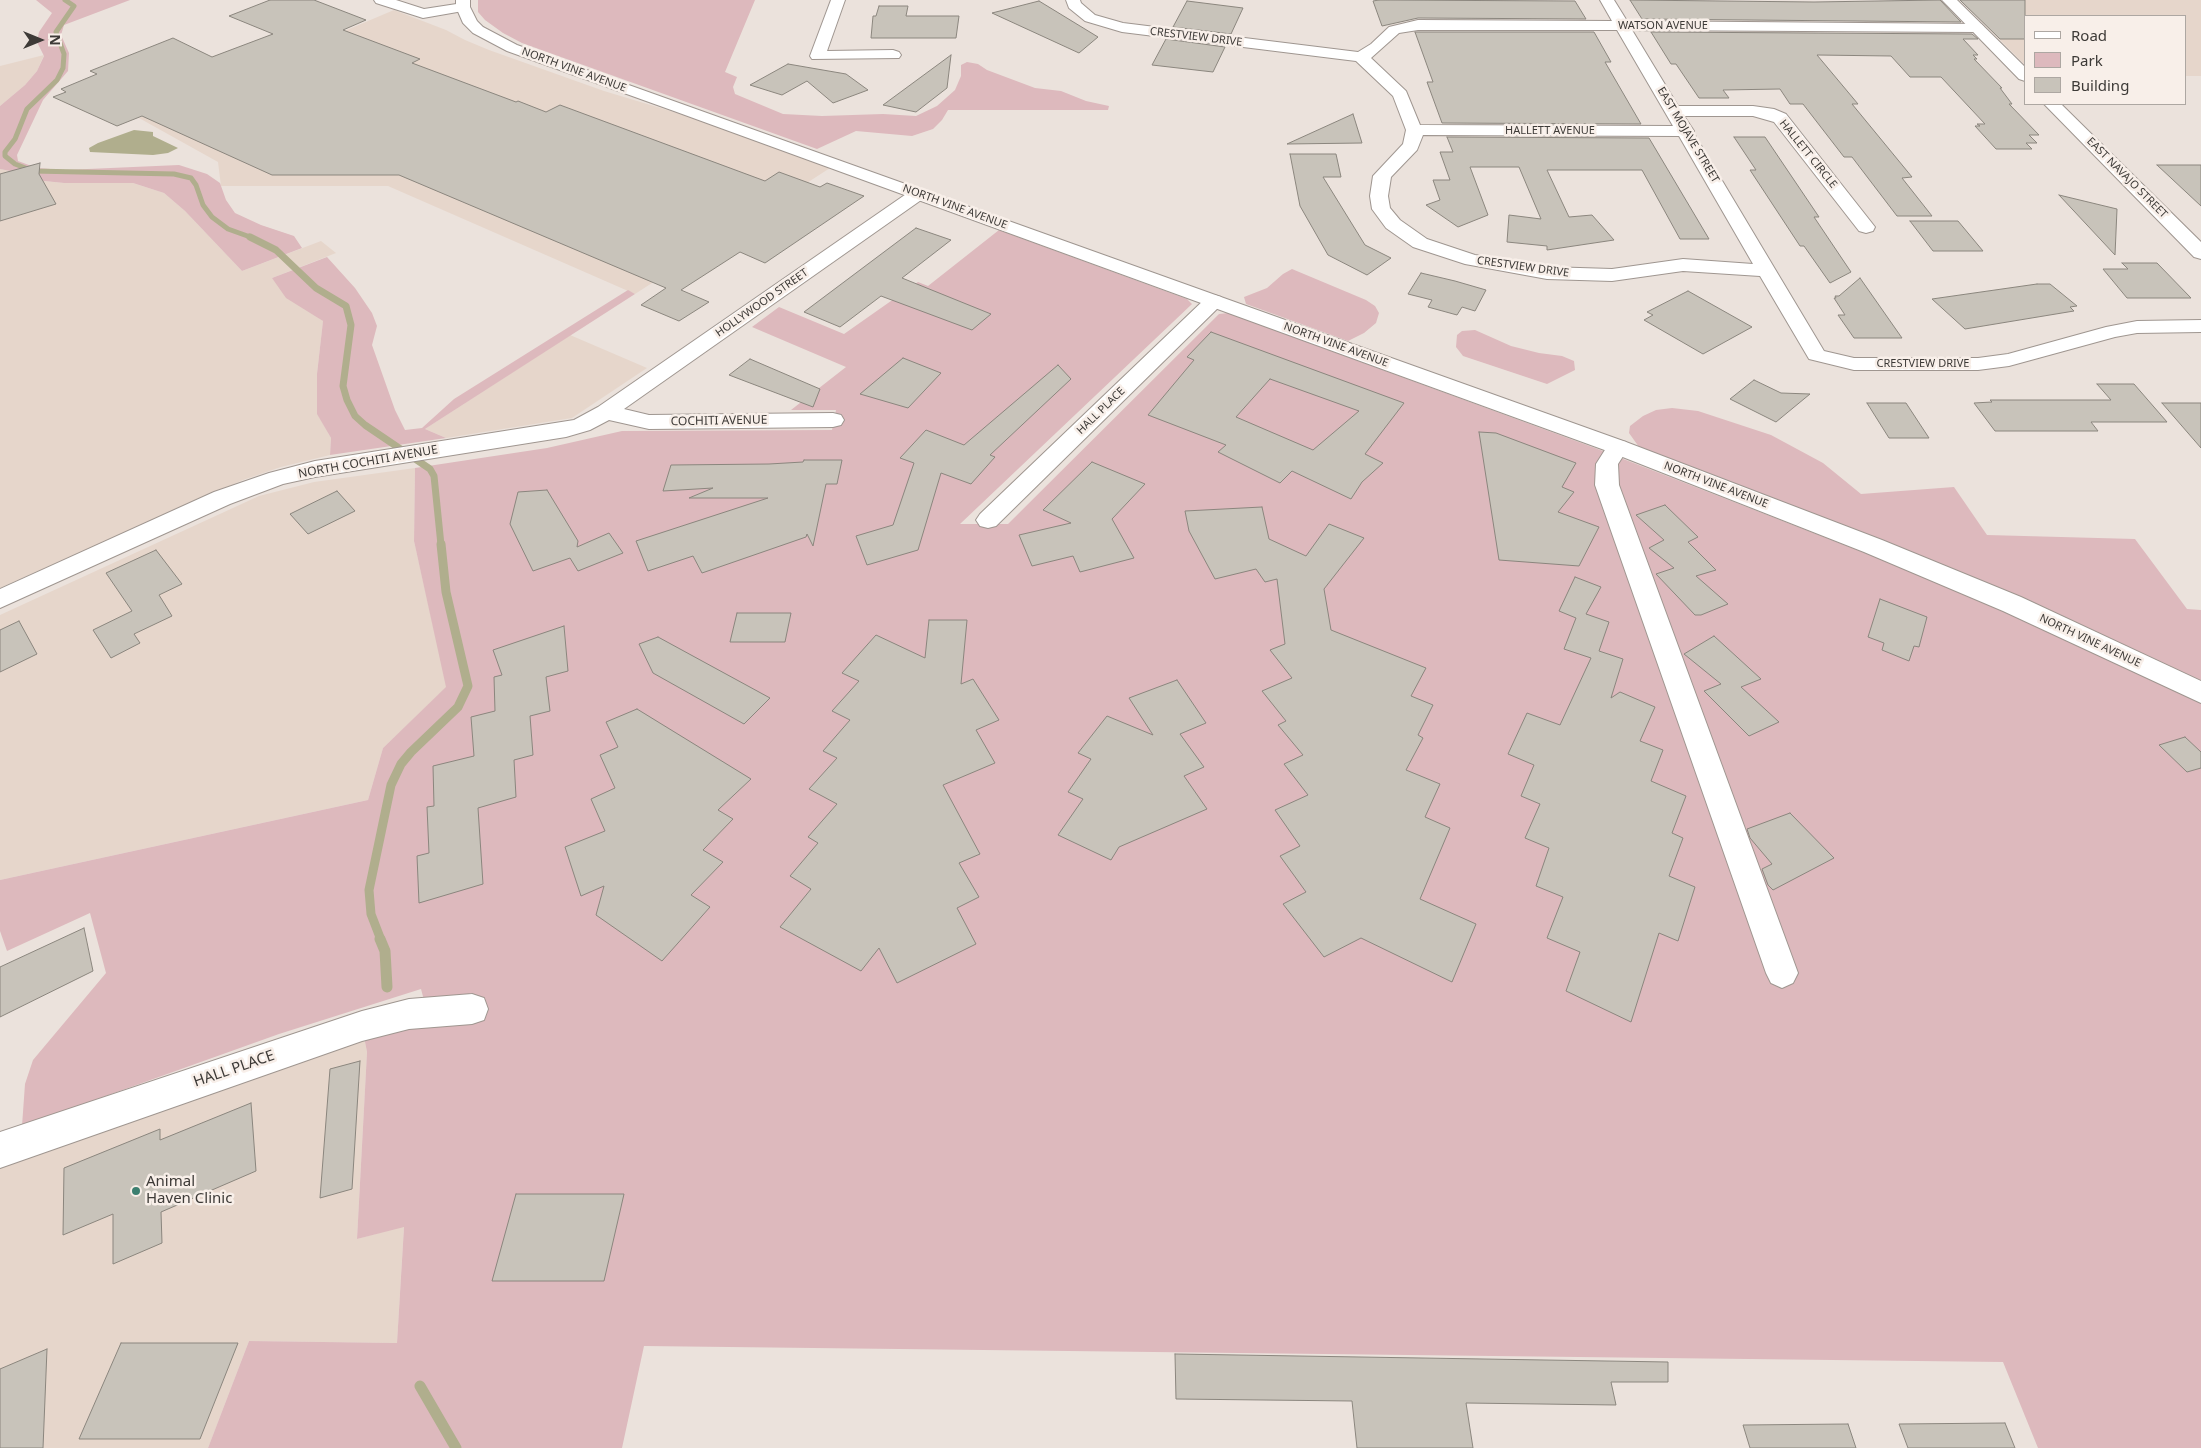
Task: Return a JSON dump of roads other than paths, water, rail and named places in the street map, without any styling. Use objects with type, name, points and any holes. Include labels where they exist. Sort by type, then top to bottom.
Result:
[{"type":"street","points":[[381,0],[423,14],[426,18],[441,23],[465,11]]},
{"type":"street","points":[[838,0],[818,56],[893,55]]},
{"type":"street","name":"CRESTVIEW DRIVE","points":[[1073,0],[1074,5],[1090,18],[1122,27],[1361,57]]},
{"type":"street","name":"EAST MOJAVE STREET","points":[[1607,0],[1768,271]]},
{"type":"street","points":[[1949,0],[2024,75]]},
{"type":"street","name":"NORTH VINE AVENUE","points":[[465,11],[484,34],[520,51],[680,107],[1618,447],[1872,546],[2012,604],[2201,693]]},
{"type":"street","name":"WATSON AVENUE","points":[[1361,57],[1376,47],[1394,30],[1408,26],[1976,27]]},
{"type":"street","points":[[1361,57],[1400,94],[1414,130]]},
{"type":"street","name":"EAST NAVAJO STREET","points":[[2053,105],[2201,253]]},
{"type":"street","name":"HALLETT CIRCLE","points":[[1673,111],[1752,111],[1768,113],[1780,118],[1866,227]]},
{"type":"street","name":"CRESTVIEW DRIVE","points":[[1414,130],[1411,146],[1382,176],[1379,196],[1381,209],[1392,224],[1420,243],[1472,260],[1546,273],[1612,275],[1683,265],[1768,271],[1814,356],[1854,364],[1978,364],[2009,360],[2113,331],[2137,327],[2201,326]]},
{"type":"street","name":"HALLETT AVENUE","points":[[1414,130],[1686,131]]},
{"type":"street","name":"HOLLYWOOD STREET","points":[[606,412],[918,194]]},
{"type":"street","name":"HALL PLACE","points":[[988,520],[1214,301]]},
{"type":"street","name":"COCHITI AVENUE","points":[[606,412],[649,422],[833,420]]},
{"type":"street","name":"NORTH COCHITI AVENUE","points":[[0,599],[222,498],[277,478],[332,466],[566,430],[582,425],[606,412]]},
{"type":"street","points":[[1618,447],[1607,464],[1607,485],[1782,973]]},
{"type":"street","name":"HALL PLACE","points":[[0,1150],[362,1026],[409,1014],[472,1009]]},
{"type":"waterway","points":[[65,0],[74,6],[56,32],[64,54],[63,68],[57,80],[27,109],[15,139],[5,152],[5,156],[15,164],[33,171],[174,174],[191,178],[196,185],[203,205],[212,217],[228,229],[253,238]]},
{"type":"waterway","points":[[250,237],[276,250],[316,288],[346,306],[351,325],[343,386],[347,400],[355,416],[365,425],[430,469],[434,476],[441,545]]},
{"type":"waterway","points":[[381,940],[371,914],[369,890],[391,785],[401,764],[458,707],[468,686],[446,592],[441,544]]},
{"type":"waterway","points":[[380,939],[385,951],[387,987]]},
{"type":"waterway","points":[[420,1386],[456,1448]]},
{"type":"place","name":"Animal Haven Clinic","points":[[136,1191]]}]
